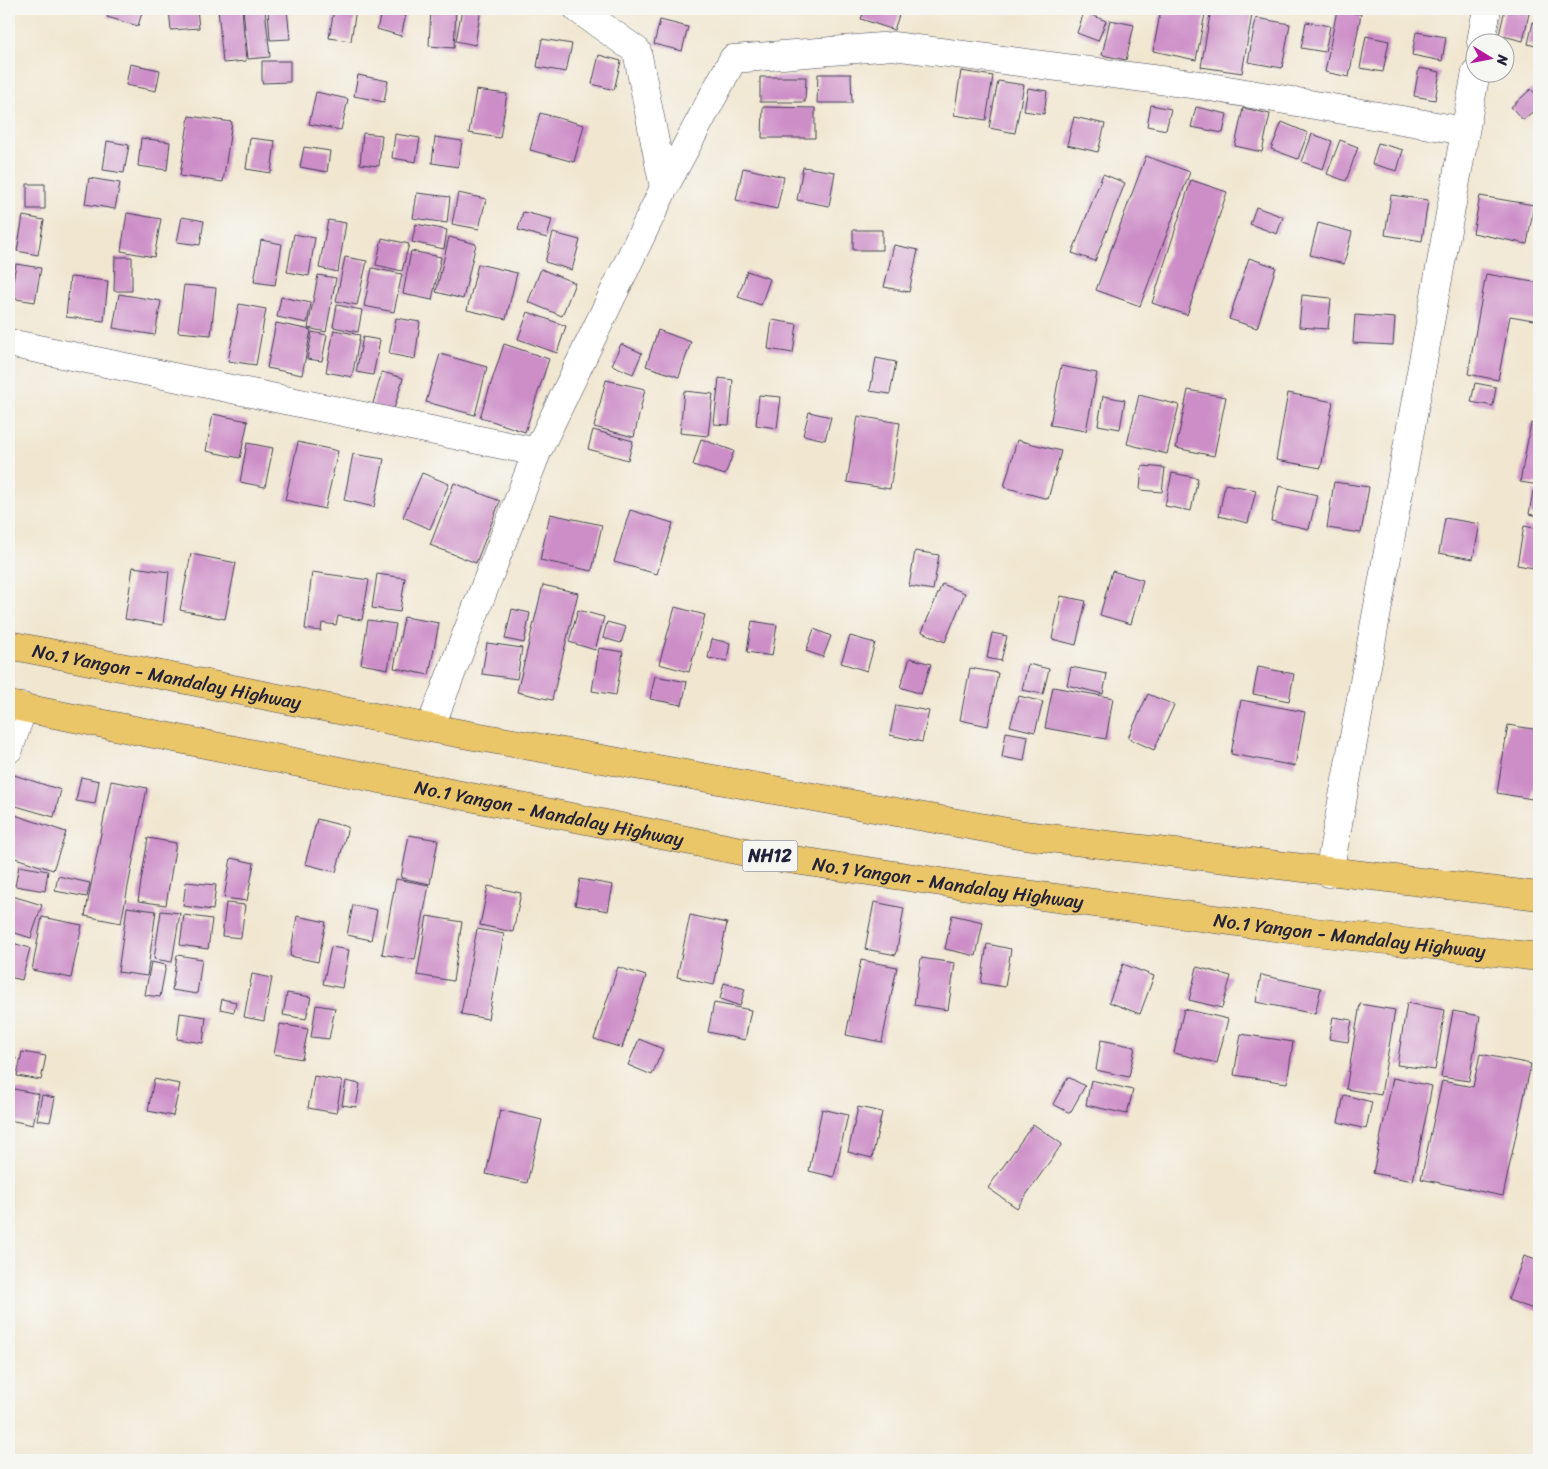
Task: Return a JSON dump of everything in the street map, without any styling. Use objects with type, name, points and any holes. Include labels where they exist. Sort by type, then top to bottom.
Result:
[{"type":"highway","name":"No.1 Yangon - Mandalay Highway","points":[[9,645],[430,728],[1024,835],[1329,873],[1539,896]]},
{"type":"highway","name":"No.1 Yangon - Mandalay Highway","points":[[16,706],[761,855],[1075,901],[1297,930],[1539,957]]},
{"type":"street","points":[[578,9],[637,51],[664,188]]},
{"type":"street","points":[[1483,32],[1487,9]]},
{"type":"street","points":[[430,728],[537,452],[664,188],[733,59],[893,46],[1199,85],[1465,132]]},
{"type":"street","points":[[1329,873],[1474,82]]},
{"type":"street","points":[[9,343],[537,452]]},
{"type":"street","points":[[9,749],[16,706]]},
{"type":"building","points":[[109,9],[143,9],[138,26],[107,17]]},
{"type":"building","points":[[169,9],[197,9],[199,28],[171,30]]},
{"type":"building","points":[[218,9],[242,9],[246,61],[223,63]]},
{"type":"building","points":[[243,9],[265,9],[270,57],[248,59]]},
{"type":"building","points":[[268,9],[287,9],[290,39],[270,40]]},
{"type":"building","points":[[334,9],[356,9],[351,41],[329,38]]},
{"type":"building","points":[[382,9],[407,10],[401,36],[377,29]]},
{"type":"building","points":[[431,9],[456,9],[454,48],[429,46]]},
{"type":"building","points":[[462,9],[481,9],[475,45],[456,41]]},
{"type":"building","points":[[865,9],[901,9],[894,30],[861,19]]},
{"type":"building","points":[[1161,9],[1206,9],[1196,60],[1153,51]]},
{"type":"building","points":[[1211,9],[1253,9],[1242,73],[1201,67]]},
{"type":"building","points":[[1505,9],[1530,9],[1523,41],[1516,39],[1516,32],[1500,32]]},
{"type":"building","points":[[1337,10],[1361,14],[1349,77],[1325,72]]},
{"type":"building","points":[[1084,12],[1106,21],[1098,41],[1077,33]]},
{"type":"building","points":[[1256,18],[1290,24],[1282,68],[1248,62]]},
{"type":"building","points":[[660,20],[688,27],[682,51],[654,44]]},
{"type":"building","points":[[1110,20],[1134,25],[1126,60],[1102,55]]},
{"type":"building","points":[[1306,22],[1330,26],[1325,52],[1301,48]]},
{"type":"building","points":[[1533,22],[1539,24],[1539,47],[1528,44]]},
{"type":"building","points":[[1416,32],[1446,37],[1442,61],[1412,55]]},
{"type":"building","points":[[1366,36],[1389,41],[1383,72],[1360,68]]},
{"type":"building","points":[[542,39],[572,44],[566,72],[537,67]]},
{"type":"building","points":[[599,55],[621,61],[614,90],[592,84]]},
{"type":"building","points":[[262,61],[290,61],[290,82],[262,83]]},
{"type":"building","points":[[130,64],[160,70],[156,91],[126,85]]},
{"type":"building","points":[[1419,68],[1440,72],[1435,100],[1414,96]]},
{"type":"building","points":[[961,71],[993,76],[986,120],[954,115]]},
{"type":"building","points":[[818,74],[851,74],[852,103],[817,103]]},
{"type":"building","points":[[358,75],[388,81],[384,102],[354,96]]},
{"type":"building","points":[[760,77],[806,77],[805,102],[760,102]]},
{"type":"building","points":[[998,81],[1024,85],[1015,133],[989,128]]},
{"type":"building","points":[[1028,88],[1047,91],[1044,114],[1024,111]]},
{"type":"building","points":[[1531,89],[1539,98],[1539,106],[1523,120],[1511,107]]},
{"type":"building","points":[[476,90],[507,94],[500,138],[469,133]]},
{"type":"building","points":[[316,92],[348,99],[341,130],[309,124]]},
{"type":"building","points":[[1151,105],[1171,109],[1166,130],[1147,126]]},
{"type":"building","points":[[763,107],[815,108],[815,138],[762,138]]},
{"type":"building","points":[[1196,107],[1227,114],[1223,133],[1191,127]]},
{"type":"building","points":[[1243,108],[1270,114],[1262,152],[1235,146]]},
{"type":"building","points":[[540,113],[584,125],[574,162],[530,150]]},
{"type":"building","points":[[189,116],[232,122],[223,182],[180,176]]},
{"type":"building","points":[[1074,117],[1105,124],[1098,152],[1067,145]]},
{"type":"building","points":[[1282,122],[1308,133],[1298,159],[1271,149]]},
{"type":"building","points":[[363,133],[382,135],[379,166],[360,164]]},
{"type":"building","points":[[395,134],[420,138],[416,162],[392,158]]},
{"type":"building","points":[[1312,134],[1332,141],[1323,169],[1302,162]]},
{"type":"building","points":[[435,137],[462,141],[458,167],[432,163]]},
{"type":"building","points":[[141,138],[170,142],[167,170],[138,166]]},
{"type":"building","points":[[250,138],[275,141],[271,173],[246,169]]},
{"type":"building","points":[[1340,140],[1358,147],[1346,181],[1327,174]]},
{"type":"building","points":[[107,141],[129,145],[124,173],[103,170]]},
{"type":"building","points":[[1378,143],[1403,150],[1397,171],[1372,164]]},
{"type":"building","points":[[304,147],[330,151],[327,172],[300,167]]},
{"type":"building","points":[[1146,156],[1190,172],[1140,306],[1096,290]]},
{"type":"building","points":[[803,167],[835,172],[829,206],[797,200]]},
{"type":"building","points":[[743,168],[784,177],[777,209],[736,200]]},
{"type":"building","points":[[1103,174],[1125,183],[1095,261],[1072,253]]},
{"type":"building","points":[[89,178],[120,183],[115,209],[85,204]]},
{"type":"building","points":[[1191,180],[1227,192],[1187,315],[1152,303]]},
{"type":"building","points":[[27,184],[45,184],[45,209],[27,209]]},
{"type":"building","points":[[417,193],[450,197],[447,223],[413,218]]},
{"type":"building","points":[[458,193],[486,199],[479,229],[452,224]]},
{"type":"building","points":[[1391,195],[1428,200],[1422,241],[1385,235]]},
{"type":"building","points":[[1480,196],[1534,205],[1527,244],[1473,233]]},
{"type":"building","points":[[1256,207],[1283,217],[1277,234],[1250,224]]},
{"type":"building","points":[[523,212],[552,219],[547,238],[518,230]]},
{"type":"building","points":[[127,213],[161,219],[154,257],[121,251]]},
{"type":"building","points":[[23,216],[44,220],[38,255],[17,251]]},
{"type":"building","points":[[182,217],[204,221],[200,245],[177,242]]},
{"type":"building","points":[[328,220],[346,223],[338,272],[319,268]]},
{"type":"building","points":[[1318,223],[1352,232],[1344,264],[1310,255]]},
{"type":"building","points":[[416,224],[447,230],[444,249],[412,242]]},
{"type":"building","points":[[853,230],[882,230],[882,250],[853,250]]},
{"type":"building","points":[[553,233],[580,240],[572,270],[545,262]]},
{"type":"building","points":[[294,234],[315,238],[309,276],[287,272]]},
{"type":"building","points":[[449,237],[476,244],[463,299],[436,292]]},
{"type":"building","points":[[382,238],[409,244],[402,271],[376,265]]},
{"type":"building","points":[[261,240],[282,244],[275,285],[254,282]]},
{"type":"building","points":[[894,245],[918,250],[909,292],[884,287]]},
{"type":"building","points":[[411,251],[441,257],[432,300],[403,294]]},
{"type":"building","points":[[115,257],[132,257],[132,291],[114,291]]},
{"type":"building","points":[[345,257],[367,261],[357,305],[336,301]]},
{"type":"building","points":[[1249,258],[1276,267],[1257,328],[1229,319]]},
{"type":"building","points":[[16,264],[41,268],[35,302],[10,298]]},
{"type":"building","points":[[478,264],[517,273],[506,319],[467,310]]},
{"type":"building","points":[[372,268],[402,274],[394,312],[364,306]]},
{"type":"building","points":[[541,269],[575,283],[562,316],[528,302]]},
{"type":"building","points":[[747,271],[770,279],[761,305],[738,297]]},
{"type":"building","points":[[1486,274],[1539,283],[1539,321],[1510,316],[1498,380],[1468,374]]},
{"type":"building","points":[[318,275],[336,278],[326,332],[308,328]]},
{"type":"building","points":[[70,277],[108,281],[104,321],[66,317]]},
{"type":"building","points":[[184,285],[216,288],[211,335],[178,332]]},
{"type":"building","points":[[119,294],[161,301],[155,335],[113,328]]},
{"type":"building","points":[[1302,295],[1331,298],[1328,329],[1299,327]]},
{"type":"building","points":[[281,297],[311,303],[307,323],[277,317]]},
{"type":"building","points":[[239,304],[266,309],[256,365],[228,361]]},
{"type":"building","points":[[337,305],[362,310],[358,332],[333,327]]},
{"type":"building","points":[[528,312],[566,326],[557,353],[518,339]]},
{"type":"building","points":[[1355,315],[1395,318],[1393,345],[1353,343]]},
{"type":"building","points":[[396,318],[420,322],[415,359],[389,354]]},
{"type":"building","points":[[772,320],[797,324],[793,353],[768,349]]},
{"type":"building","points":[[276,323],[311,330],[302,375],[267,368]]},
{"type":"building","points":[[334,330],[360,335],[352,377],[326,372]]},
{"type":"building","points":[[658,330],[691,342],[679,377],[646,366]]},
{"type":"building","points":[[312,332],[327,335],[322,361],[307,359]]},
{"type":"building","points":[[363,337],[380,340],[373,375],[356,372]]},
{"type":"building","points":[[504,344],[549,359],[525,432],[480,417]]},
{"type":"building","points":[[621,344],[642,353],[633,374],[612,365]]},
{"type":"building","points":[[440,354],[487,367],[475,415],[426,402]]},
{"type":"building","points":[[876,358],[896,362],[890,394],[870,391]]},
{"type":"building","points":[[1061,366],[1097,373],[1086,431],[1050,425]]},
{"type":"building","points":[[382,372],[403,378],[392,416],[371,410]]},
{"type":"building","points":[[719,378],[733,380],[729,425],[714,424]]},
{"type":"building","points":[[606,380],[645,389],[634,437],[594,427]]},
{"type":"building","points":[[1475,383],[1496,387],[1493,406],[1471,402]]},
{"type":"building","points":[[1188,390],[1226,397],[1214,456],[1176,448]]},
{"type":"building","points":[[684,391],[713,394],[708,436],[680,433]]},
{"type":"building","points":[[1288,393],[1333,402],[1321,468],[1276,460]]},
{"type":"building","points":[[759,395],[781,397],[777,428],[756,425]]},
{"type":"building","points":[[1139,395],[1179,405],[1167,454],[1127,444]]},
{"type":"building","points":[[1103,396],[1125,400],[1120,429],[1098,425]]},
{"type":"building","points":[[809,412],[831,417],[825,440],[803,435]]},
{"type":"building","points":[[213,414],[248,421],[240,458],[206,451]]},
{"type":"building","points":[[858,416],[900,423],[890,489],[847,482]]},
{"type":"building","points":[[1531,423],[1539,425],[1539,485],[1520,482]]},
{"type":"building","points":[[593,430],[633,441],[628,460],[588,449]]},
{"type":"building","points":[[701,439],[734,451],[725,475],[693,465]]},
{"type":"building","points":[[1017,440],[1061,451],[1048,499],[1004,487]]},
{"type":"building","points":[[298,442],[338,451],[325,509],[285,500]]},
{"type":"building","points":[[247,443],[273,448],[265,487],[240,482]]},
{"type":"building","points":[[353,454],[384,459],[374,507],[344,500]]},
{"type":"building","points":[[1142,466],[1165,468],[1162,492],[1140,490]]},
{"type":"building","points":[[422,473],[449,484],[430,529],[403,517]]},
{"type":"building","points":[[1172,473],[1198,478],[1191,511],[1165,506]]},
{"type":"building","points":[[1334,482],[1369,487],[1361,533],[1327,528]]},
{"type":"building","points":[[454,483],[500,501],[476,563],[430,545]]},
{"type":"building","points":[[1225,484],[1256,490],[1248,523],[1219,516]]},
{"type":"building","points":[[1279,486],[1317,495],[1309,529],[1271,521]]},
{"type":"building","points":[[1533,491],[1539,493],[1539,516],[1529,514]]},
{"type":"building","points":[[630,510],[673,523],[657,574],[614,562]]},
{"type":"building","points":[[550,514],[602,525],[592,571],[540,560]]},
{"type":"building","points":[[1445,518],[1480,524],[1473,559],[1439,553]]},
{"type":"building","points":[[1524,526],[1539,529],[1539,569],[1517,565]]},
{"type":"building","points":[[915,551],[939,555],[933,590],[909,586]]},
{"type":"building","points":[[191,554],[236,563],[225,619],[180,610]]},
{"type":"building","points":[[133,567],[169,572],[163,625],[125,619]]},
{"type":"building","points":[[1112,571],[1143,580],[1131,624],[1100,615]]},
{"type":"building","points":[[312,572],[369,580],[362,620],[338,616],[336,625],[322,623],[321,631],[305,629]]},
{"type":"building","points":[[377,574],[405,578],[400,612],[372,608]]},
{"type":"building","points":[[942,584],[965,593],[945,642],[922,632]]},
{"type":"building","points":[[543,585],[578,593],[552,700],[517,692]]},
{"type":"building","points":[[1061,596],[1086,601],[1076,645],[1052,639]]},
{"type":"building","points":[[675,607],[705,615],[689,672],[659,664]]},
{"type":"building","points":[[512,609],[530,613],[524,643],[505,639]]},
{"type":"building","points":[[578,610],[604,617],[595,650],[569,642]]},
{"type":"building","points":[[404,617],[439,623],[429,675],[394,668]]},
{"type":"building","points":[[368,620],[396,624],[388,669],[361,664]]},
{"type":"building","points":[[752,621],[777,625],[772,656],[747,652]]},
{"type":"building","points":[[607,622],[626,627],[621,643],[603,638]]},
{"type":"building","points":[[814,629],[831,636],[823,657],[806,651]]},
{"type":"building","points":[[992,633],[1007,636],[1001,661],[987,658]]},
{"type":"building","points":[[850,636],[875,643],[867,671],[841,663]]},
{"type":"building","points":[[712,639],[730,643],[727,661],[708,658]]},
{"type":"building","points":[[487,643],[522,648],[517,679],[482,674]]},
{"type":"building","points":[[599,648],[623,652],[616,695],[592,691]]},
{"type":"building","points":[[910,658],[931,664],[921,694],[900,687]]},
{"type":"building","points":[[1028,664],[1049,669],[1043,694],[1022,690]]},
{"type":"building","points":[[1071,667],[1107,674],[1103,694],[1067,685]]},
{"type":"building","points":[[1258,667],[1294,674],[1289,701],[1253,694]]},
{"type":"building","points":[[970,668],[998,673],[988,726],[960,720]]},
{"type":"building","points":[[655,676],[687,682],[682,705],[650,699]]},
{"type":"building","points":[[1053,687],[1113,698],[1106,739],[1045,728]]},
{"type":"building","points":[[1148,694],[1174,705],[1154,750],[1128,738]]},
{"type":"building","points":[[1019,696],[1043,702],[1035,732],[1010,726]]},
{"type":"building","points":[[1241,700],[1305,712],[1295,766],[1231,754]]},
{"type":"building","points":[[896,705],[929,711],[922,742],[890,735]]},
{"type":"building","points":[[1508,725],[1539,730],[1539,753],[1532,799],[1497,793]]},
{"type":"building","points":[[1006,732],[1028,736],[1024,761],[1002,757]]},
{"type":"building","points":[[14,775],[61,790],[54,817],[9,804],[9,793]]},
{"type":"building","points":[[81,777],[99,781],[95,804],[76,801]]},
{"type":"building","points":[[111,781],[147,788],[121,923],[85,916]]},
{"type":"building","points":[[9,813],[66,832],[53,870],[9,856]]},
{"type":"building","points":[[317,819],[348,827],[336,872],[305,864]]},
{"type":"building","points":[[409,835],[438,840],[430,884],[401,878]]},
{"type":"building","points":[[148,838],[176,843],[166,905],[138,901]]},
{"type":"building","points":[[231,858],[254,863],[247,901],[224,898]]},
{"type":"building","points":[[19,866],[48,871],[45,891],[15,886]]},
{"type":"building","points":[[58,876],[90,883],[87,897],[55,891]]},
{"type":"building","points":[[396,879],[429,885],[415,960],[382,954]]},
{"type":"building","points":[[580,879],[613,885],[608,911],[575,905]]},
{"type":"building","points":[[186,882],[216,885],[213,910],[183,906]]},
{"type":"building","points":[[488,886],[521,893],[513,932],[480,925]]},
{"type":"building","points":[[9,895],[42,905],[31,938],[9,931]]},
{"type":"building","points":[[874,902],[904,908],[896,955],[865,949]]},
{"type":"building","points":[[226,903],[245,905],[241,938],[222,936]]},
{"type":"building","points":[[353,905],[377,910],[371,940],[347,935]]},
{"type":"building","points":[[127,907],[156,911],[147,976],[118,972]]},
{"type":"building","points":[[161,911],[180,913],[172,962],[154,959]]},
{"type":"building","points":[[184,915],[212,919],[208,949],[180,945]]},
{"type":"building","points":[[690,915],[727,923],[714,985],[677,977]]},
{"type":"building","points":[[952,915],[983,922],[976,956],[945,949]]},
{"type":"building","points":[[297,916],[326,922],[318,962],[290,956]]},
{"type":"building","points":[[427,916],[462,922],[453,981],[417,975]]},
{"type":"building","points":[[42,917],[82,925],[71,978],[32,970]]},
{"type":"building","points":[[477,929],[504,934],[488,1019],[461,1014]]},
{"type":"building","points":[[9,942],[30,948],[22,980],[9,977]]},
{"type":"building","points":[[987,944],[1011,949],[1005,987],[981,983]]},
{"type":"building","points":[[331,947],[349,950],[342,988],[323,984]]},
{"type":"building","points":[[177,955],[202,959],[197,994],[172,990]]},
{"type":"building","points":[[921,958],[955,963],[948,1010],[914,1005]]},
{"type":"building","points":[[861,960],[897,967],[882,1042],[846,1035]]},
{"type":"building","points":[[151,962],[166,965],[160,997],[145,995]]},
{"type":"building","points":[[1123,964],[1154,976],[1140,1014],[1109,1002]]},
{"type":"building","points":[[618,967],[646,976],[622,1048],[594,1039]]},
{"type":"building","points":[[1197,967],[1231,976],[1222,1008],[1189,1000]]},
{"type":"building","points":[[252,974],[272,978],[264,1021],[244,1017]]},
{"type":"building","points":[[1261,975],[1321,988],[1315,1014],[1256,1002]]},
{"type":"building","points":[[724,983],[745,989],[740,1006],[720,999]]},
{"type":"building","points":[[287,993],[311,997],[306,1019],[283,1015]]},
{"type":"building","points":[[222,999],[236,1002],[234,1012],[220,1009]]},
{"type":"building","points":[[714,1003],[751,1010],[745,1040],[708,1032]]},
{"type":"building","points":[[1407,1003],[1445,1010],[1435,1070],[1397,1065]]},
{"type":"building","points":[[1360,1004],[1395,1010],[1381,1095],[1346,1089]]},
{"type":"building","points":[[316,1005],[335,1008],[329,1039],[311,1037]]},
{"type":"building","points":[[1184,1009],[1228,1019],[1217,1063],[1174,1053]]},
{"type":"building","points":[[1453,1011],[1480,1016],[1469,1081],[1441,1077]]},
{"type":"building","points":[[180,1013],[206,1017],[203,1043],[177,1039]]},
{"type":"building","points":[[1333,1017],[1352,1020],[1348,1042],[1329,1039]]},
{"type":"building","points":[[280,1024],[308,1029],[302,1059],[274,1054]]},
{"type":"building","points":[[1241,1034],[1293,1042],[1287,1083],[1234,1075]]},
{"type":"building","points":[[639,1039],[663,1049],[652,1075],[628,1065]]},
{"type":"building","points":[[1101,1040],[1135,1047],[1129,1077],[1096,1070]]},
{"type":"building","points":[[22,1052],[46,1056],[41,1080],[17,1076]]},
{"type":"building","points":[[1480,1054],[1531,1064],[1503,1196],[1421,1179],[1442,1081],[1473,1087]]},
{"type":"building","points":[[9,1057],[16,1058],[11,1083],[9,1082]]},
{"type":"building","points":[[314,1076],[342,1081],[336,1113],[308,1108]]},
{"type":"building","points":[[1068,1077],[1085,1086],[1070,1113],[1053,1104]]},
{"type":"building","points":[[1393,1078],[1432,1086],[1413,1181],[1373,1173]]},
{"type":"building","points":[[154,1079],[180,1084],[173,1116],[148,1111]]},
{"type":"building","points":[[1091,1080],[1133,1090],[1127,1114],[1086,1105]]},
{"type":"building","points":[[346,1081],[360,1084],[356,1107],[342,1105]]},
{"type":"building","points":[[9,1088],[39,1094],[33,1125],[9,1120]]},
{"type":"building","points":[[42,1095],[55,1098],[50,1122],[37,1120]]},
{"type":"building","points":[[1344,1095],[1372,1102],[1366,1129],[1338,1122]]},
{"type":"building","points":[[858,1107],[882,1112],[872,1158],[848,1152]]},
{"type":"building","points":[[822,1109],[848,1115],[834,1177],[809,1171]]},
{"type":"building","points":[[500,1110],[542,1120],[527,1183],[486,1174]]},
{"type":"building","points":[[1033,1124],[1062,1144],[1017,1208],[988,1188]]},
{"type":"building","points":[[1524,1256],[1539,1261],[1539,1311],[1508,1300]]}]
